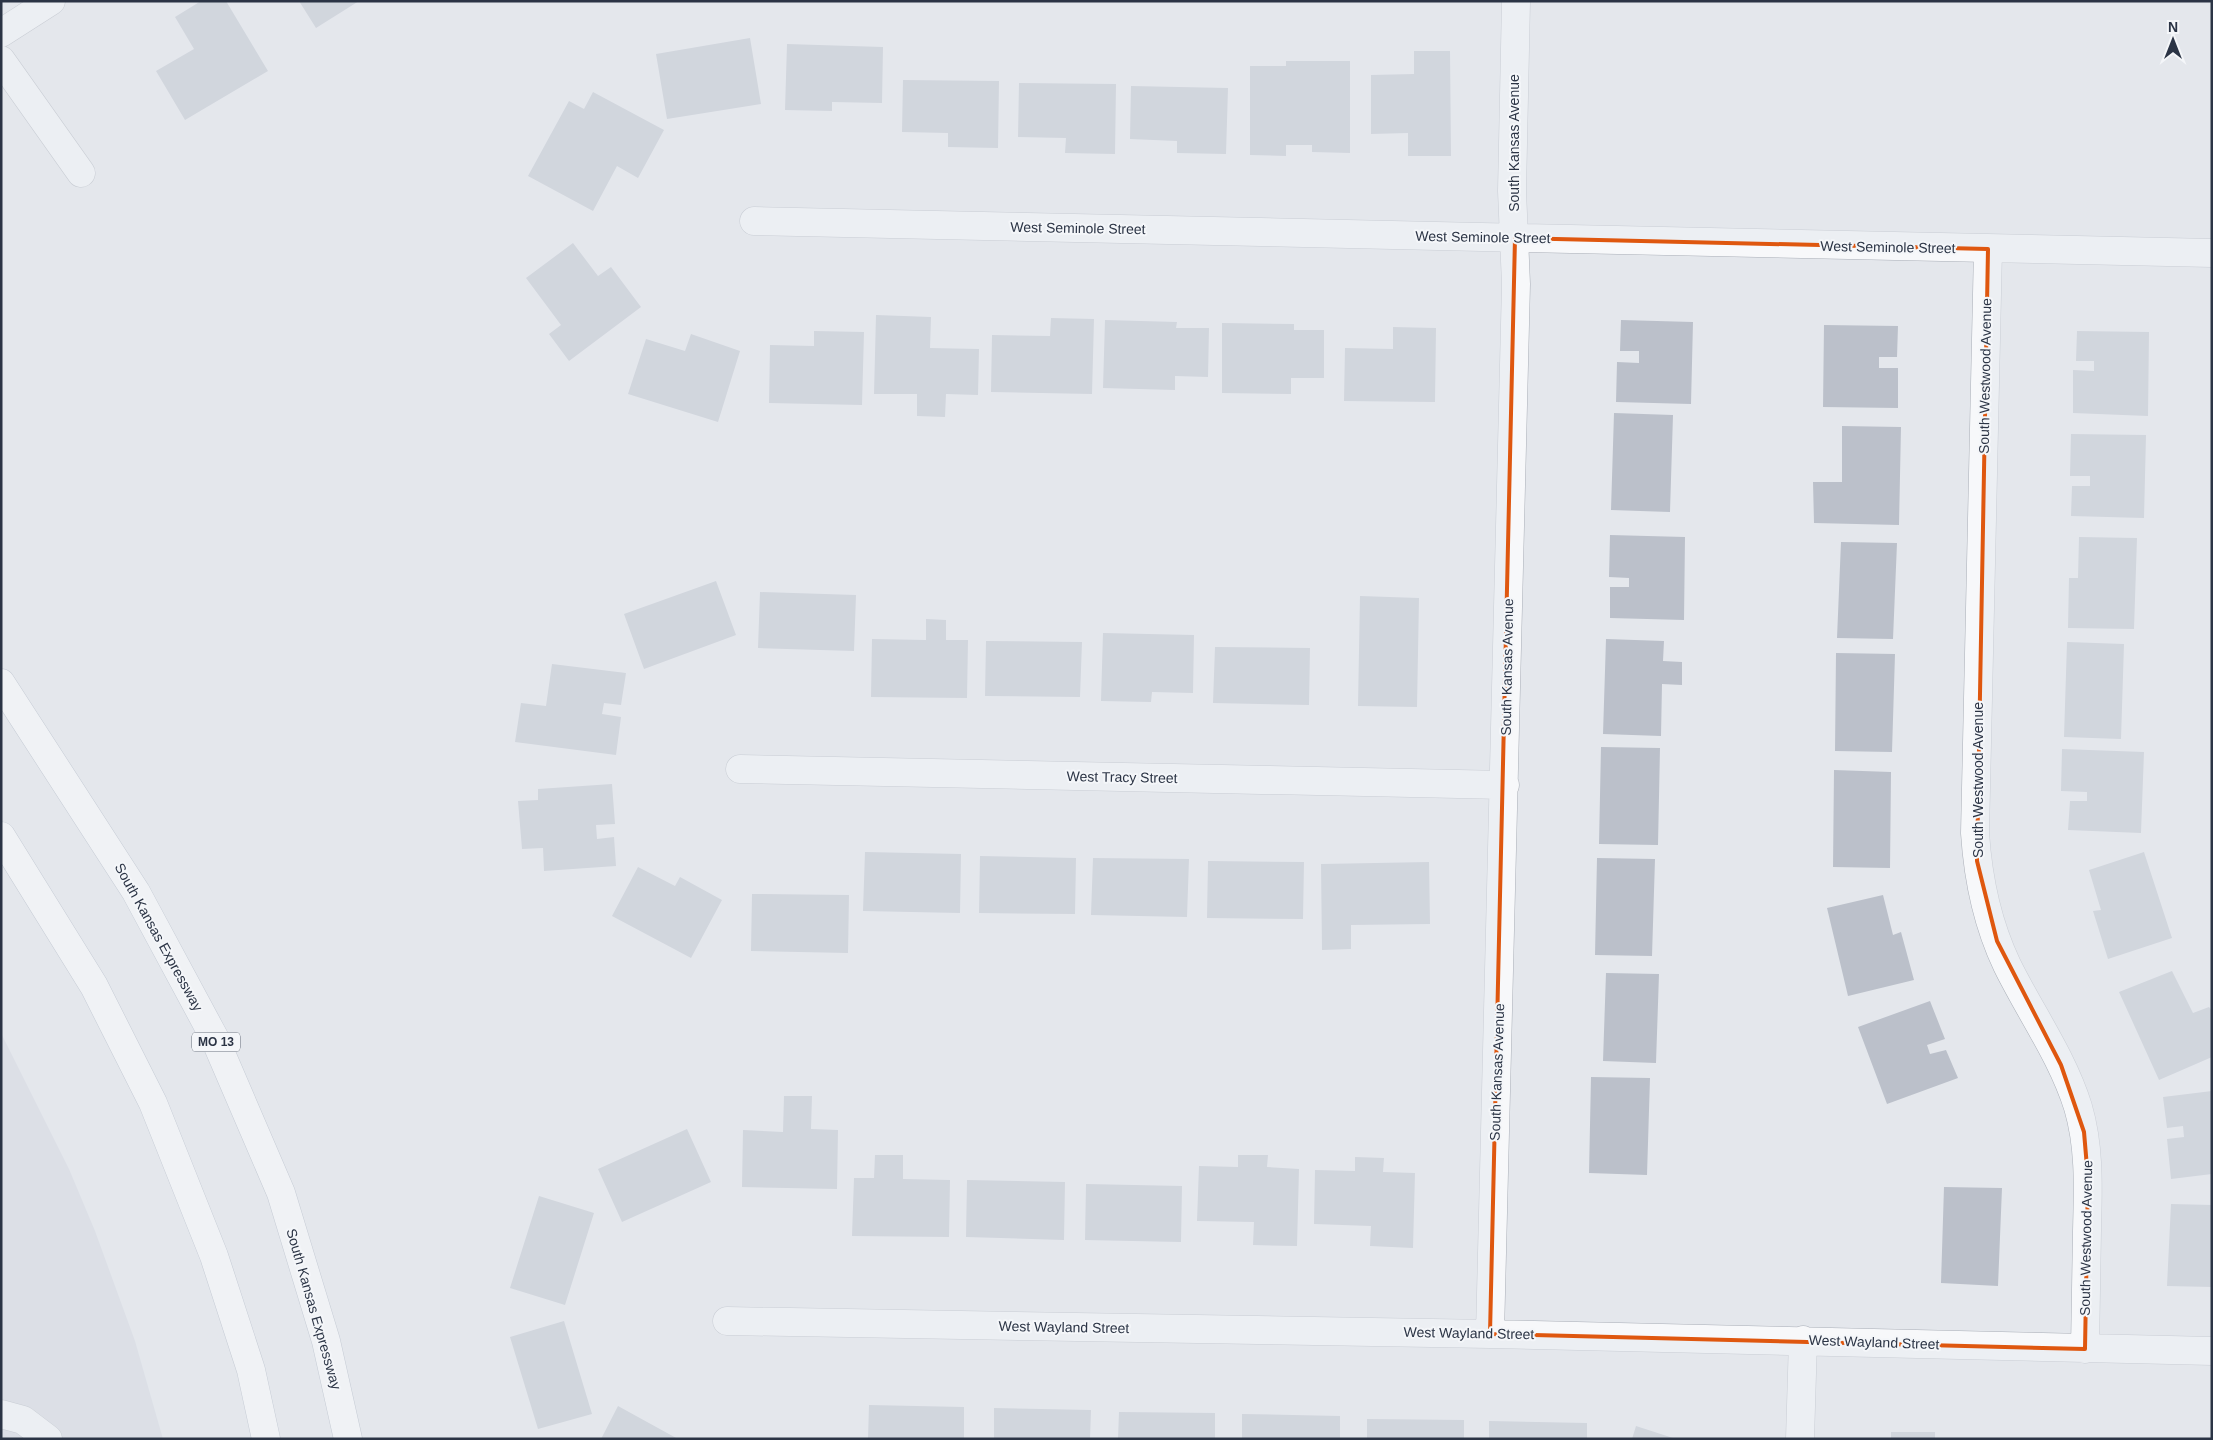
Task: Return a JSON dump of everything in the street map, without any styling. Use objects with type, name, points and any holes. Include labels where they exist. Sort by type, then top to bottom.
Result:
[{"type":"main road","name":"South Kansas Expressway","points":[[1,683],[136,892],[214,1037],[281,1192],[326,1342],[348,1439]]},
{"type":"main road","points":[[1,836],[94,986],[153,1103],[214,1256],[251,1370],[266,1439]]},
{"type":"street","points":[[1,33],[51,1]]},
{"type":"street","name":"South Kansas Avenue","points":[[1490,1334],[1516,284],[1512,192],[1516,1]]},
{"type":"street","points":[[1,60],[80,173]]},
{"type":"street","name":"West Seminole Street","points":[[754,221],[1988,250],[2212,253]]},
{"type":"street","name":"South Westwood Avenue","points":[[1988,250],[1975,833],[1977,861],[1983,898],[1996,941],[2061,1065],[2073,1093],[2084,1132],[2088,1179],[2085,1349]]},
{"type":"street","name":"West Tracy Street","points":[[740,769],[1505,785]]},
{"type":"street","name":"West Wayland Street","points":[[726,1321],[1803,1340],[2212,1351]]},
{"type":"street","points":[[1800,1439],[1803,1340]]},
{"type":"street","points":[[1,1414],[23,1420],[48,1439]]},
{"type":"highlighted area","points":[[1515,238],[1988,249],[1977,861],[1997,941],[2061,1065],[2084,1132],[2088,1179],[2085,1349],[1490,1334]]},
{"type":"shaded area","points":[[1,1033],[69,1169],[95,1231],[135,1341],[163,1439],[1,1439]]},
{"type":"building","points":[[201,1],[226,1],[268,71],[185,120],[156,71],[194,49],[175,17]]},
{"type":"building","points":[[299,1],[359,1],[316,28]]},
{"type":"building","points":[[750,38],[761,104],[667,119],[656,54]]},
{"type":"building","points":[[787,44],[883,47],[882,103],[832,102],[832,111],[785,110]]},
{"type":"building","points":[[1414,51],[1450,51],[1451,156],[1408,156],[1408,133],[1371,134],[1371,75],[1414,74]]},
{"type":"building","points":[[1286,61],[1350,61],[1350,153],[1312,152],[1312,145],[1286,145],[1286,156],[1250,155],[1250,66],[1286,66]]},
{"type":"building","points":[[903,80],[999,81],[998,148],[948,147],[948,133],[902,132]]},
{"type":"building","points":[[1019,83],[1116,84],[1115,154],[1065,153],[1066,138],[1018,137]]},
{"type":"building","points":[[1131,86],[1228,88],[1226,154],[1177,153],[1177,141],[1130,139]]},
{"type":"building","points":[[593,92],[664,130],[638,178],[617,166],[593,211],[528,176],[569,101],[584,109]]},
{"type":"building","points":[[573,243],[598,276],[611,267],[641,307],[569,361],[549,334],[561,325],[526,278]]},
{"type":"building","points":[[876,315],[931,317],[930,348],[979,349],[978,395],[946,394],[945,417],[917,416],[917,394],[874,394]]},
{"type":"building","points":[[1051,318],[1094,319],[1092,394],[991,392],[992,335],[1050,336]]},
{"type":"building","points":[[1105,320],[1177,322],[1176,328],[1209,328],[1208,377],[1175,376],[1175,390],[1103,388]]},
{"type":"building","points":[[1621,320],[1693,322],[1691,404],[1616,402],[1617,362],[1639,363],[1639,351],[1620,351]]},
{"type":"building","points":[[1222,323],[1294,324],[1294,330],[1324,330],[1324,378],[1291,378],[1291,394],[1222,393]]},
{"type":"building","points":[[1824,325],[1898,326],[1897,357],[1879,357],[1879,368],[1898,368],[1898,408],[1823,407]]},
{"type":"building","points":[[1393,327],[1436,328],[1435,402],[1344,401],[1345,348],[1393,349]]},
{"type":"building","points":[[814,331],[864,332],[862,405],[769,403],[770,345],[814,346]]},
{"type":"building","points":[[2077,331],[2149,332],[2148,416],[2073,413],[2073,370],[2094,371],[2094,361],[2076,361]]},
{"type":"building","points":[[691,334],[740,351],[718,422],[628,394],[646,339],[685,351]]},
{"type":"building","points":[[1614,413],[1673,415],[1670,512],[1611,510]]},
{"type":"building","points":[[1842,426],[1901,427],[1899,525],[1814,523],[1813,482],[1842,482]]},
{"type":"building","points":[[2071,434],[2146,435],[2144,518],[2071,516],[2072,486],[2090,486],[2090,476],[2070,476]]},
{"type":"building","points":[[1610,535],[1685,537],[1684,620],[1610,618],[1610,587],[1629,587],[1629,578],[1609,577]]},
{"type":"building","points":[[2079,537],[2137,538],[2134,629],[2068,628],[2069,578],[2078,578]]},
{"type":"building","points":[[1841,542],[1897,543],[1893,639],[1837,638]]},
{"type":"building","points":[[716,581],[736,635],[644,669],[624,614]]},
{"type":"building","points":[[760,592],[856,595],[854,651],[758,648]]},
{"type":"building","points":[[1360,596],[1419,598],[1417,707],[1358,706]]},
{"type":"building","points":[[926,619],[946,620],[946,640],[968,640],[967,698],[871,697],[872,639],[926,640]]},
{"type":"building","points":[[1103,633],[1194,635],[1193,693],[1152,692],[1151,702],[1101,701]]},
{"type":"building","points":[[1606,639],[1664,641],[1663,661],[1682,662],[1682,685],[1662,684],[1661,736],[1603,734]]},
{"type":"building","points":[[986,641],[1082,642],[1080,697],[985,696]]},
{"type":"building","points":[[2067,642],[2124,644],[2121,739],[2064,737]]},
{"type":"building","points":[[1215,647],[1310,648],[1309,705],[1213,703]]},
{"type":"building","points":[[1836,653],[1895,654],[1892,752],[1835,751]]},
{"type":"building","points":[[552,664],[626,673],[621,705],[604,703],[602,714],[621,717],[616,755],[515,742],[521,703],[546,706]]},
{"type":"building","points":[[1601,747],[1660,748],[1658,845],[1599,844]]},
{"type":"building","points":[[2062,749],[2144,752],[2141,833],[2068,830],[2070,801],[2087,801],[2087,792],[2061,791]]},
{"type":"building","points":[[1834,770],[1891,772],[1890,868],[1833,867]]},
{"type":"building","points":[[612,784],[615,824],[596,825],[597,839],[614,837],[616,866],[544,871],[543,848],[522,849],[518,801],[538,800],[538,789]]},
{"type":"building","points":[[865,852],[961,854],[960,913],[863,911]]},
{"type":"building","points":[[2144,852],[2172,938],[2108,959],[2093,911],[2101,910],[2089,870]]},
{"type":"building","points":[[980,856],[1076,858],[1075,914],[979,913]]},
{"type":"building","points":[[1093,858],[1189,859],[1187,917],[1091,915]]},
{"type":"building","points":[[1597,858],[1655,859],[1652,956],[1595,955]]},
{"type":"building","points":[[1208,861],[1304,862],[1303,919],[1207,918]]},
{"type":"building","points":[[1429,862],[1430,924],[1351,925],[1351,949],[1322,950],[1321,864]]},
{"type":"building","points":[[638,867],[675,886],[680,877],[722,900],[691,958],[612,916]]},
{"type":"building","points":[[752,894],[849,895],[848,953],[751,951]]},
{"type":"building","points":[[1883,895],[1893,935],[1901,932],[1914,980],[1848,996],[1827,908]]},
{"type":"building","points":[[2172,971],[2193,1013],[2209,1007],[2212,1011],[2212,1057],[2159,1080],[2119,992]]},
{"type":"building","points":[[1606,973],[1659,974],[1656,1063],[1603,1061]]},
{"type":"building","points":[[1930,1001],[1945,1039],[1927,1045],[1930,1054],[1946,1050],[1958,1078],[1887,1104],[1858,1027]]},
{"type":"building","points":[[1591,1077],[1650,1078],[1647,1175],[1589,1173]]},
{"type":"building","points":[[2212,1091],[2212,1174],[2171,1179],[2167,1139],[2184,1137],[2183,1126],[2167,1128],[2163,1097]]},
{"type":"building","points":[[784,1096],[812,1096],[811,1129],[838,1130],[837,1189],[742,1187],[743,1130],[783,1132]]},
{"type":"building","points":[[687,1129],[711,1182],[622,1222],[598,1169]]},
{"type":"building","points":[[875,1155],[903,1155],[903,1179],[950,1180],[949,1237],[852,1236],[854,1178],[874,1178]]},
{"type":"building","points":[[1238,1155],[1268,1155],[1267,1167],[1299,1169],[1297,1246],[1253,1245],[1254,1222],[1197,1221],[1199,1166],[1238,1167]]},
{"type":"building","points":[[1355,1157],[1384,1158],[1383,1172],[1415,1173],[1413,1248],[1370,1246],[1371,1226],[1314,1224],[1315,1170],[1355,1171]]},
{"type":"building","points":[[967,1180],[1065,1182],[1064,1240],[966,1237]]},
{"type":"building","points":[[1086,1184],[1182,1186],[1181,1242],[1085,1240]]},
{"type":"building","points":[[1944,1187],[2002,1188],[1998,1286],[1941,1283]]},
{"type":"building","points":[[539,1196],[594,1213],[565,1305],[510,1288]]},
{"type":"building","points":[[2171,1204],[2212,1205],[2212,1287],[2167,1286]]},
{"type":"building","points":[[564,1321],[592,1414],[538,1429],[510,1337]]},
{"type":"building","points":[[869,1405],[964,1407],[964,1439],[868,1439]]},
{"type":"building","points":[[618,1406],[678,1439],[601,1439]]},
{"type":"building","points":[[994,1408],[1091,1410],[1090,1439],[994,1439]]},
{"type":"building","points":[[1119,1412],[1215,1413],[1215,1439],[1118,1439]]},
{"type":"building","points":[[1242,1414],[1340,1416],[1340,1439],[1242,1439]]},
{"type":"building","points":[[1367,1419],[1464,1420],[1464,1439],[1367,1439]]},
{"type":"building","points":[[1489,1421],[1587,1423],[1587,1439],[1489,1439]]},
{"type":"building","points":[[1636,1426],[1673,1438],[1673,1439],[1632,1439]]},
{"type":"building","points":[[1891,1432],[1935,1432],[1935,1439],[1891,1439]]}]
